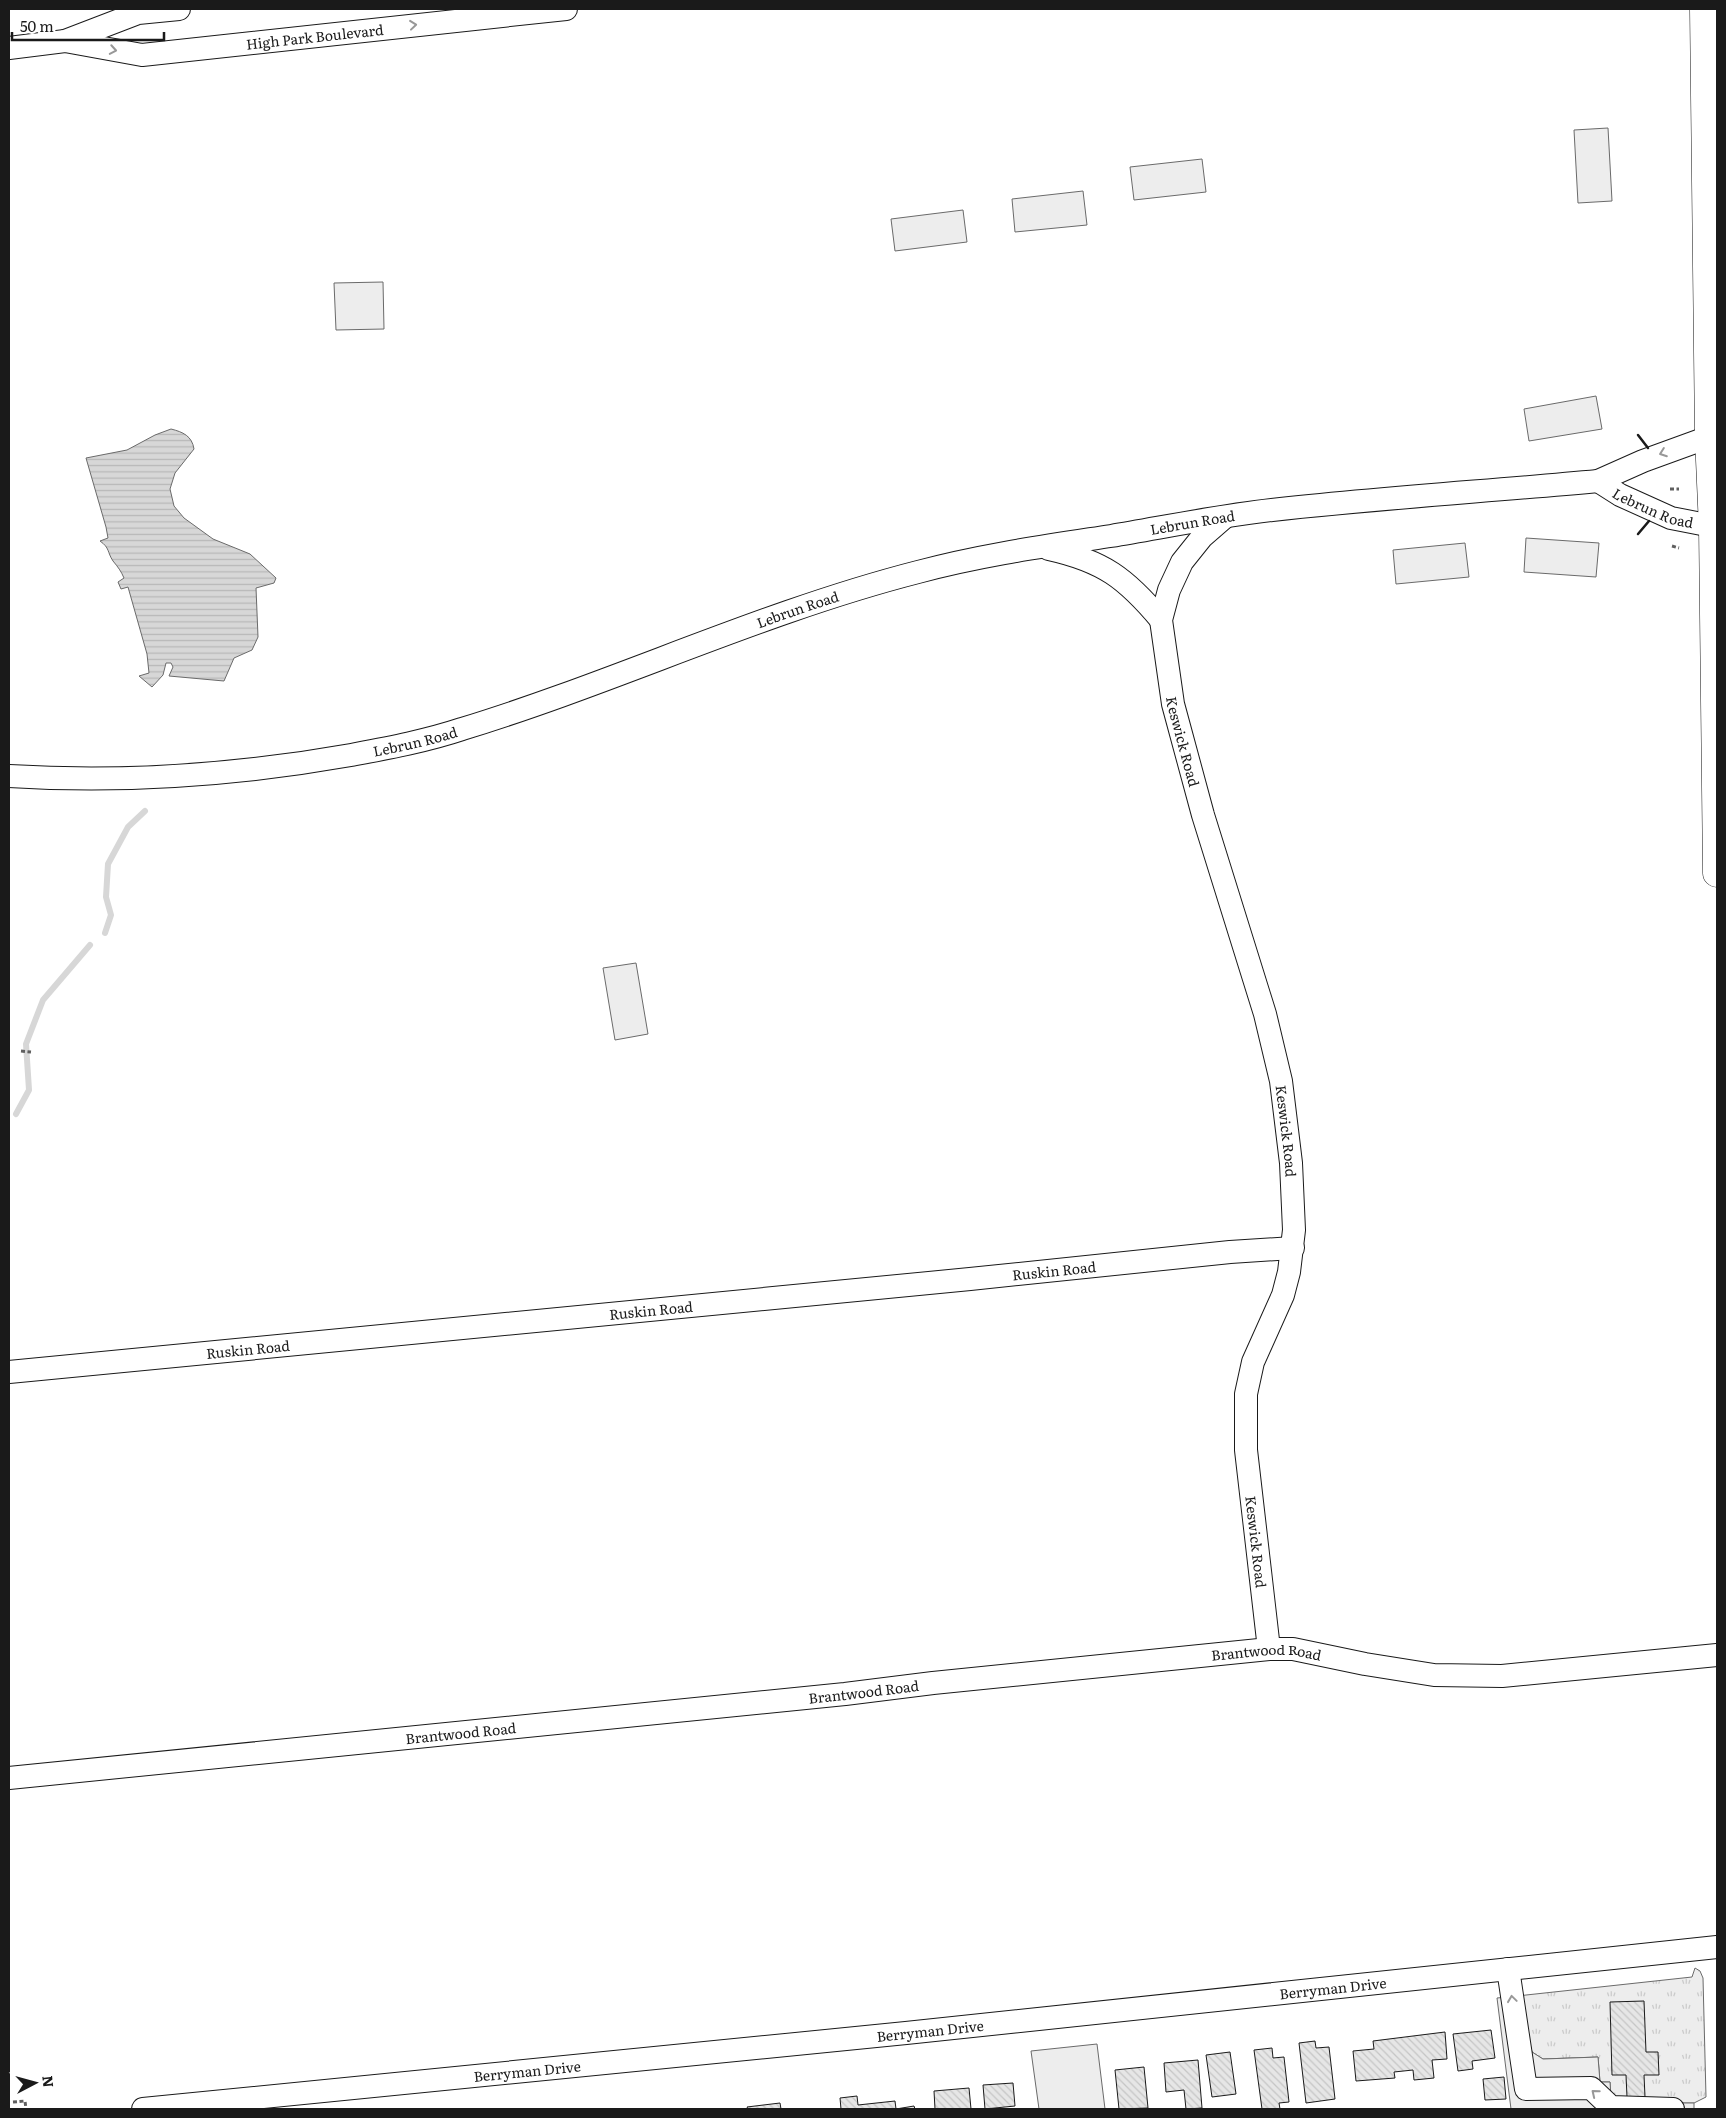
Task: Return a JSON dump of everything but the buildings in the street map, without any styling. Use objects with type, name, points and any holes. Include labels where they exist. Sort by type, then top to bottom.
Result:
[{"type":"main road","points":[[1704,9],[1711,50],[1709,437],[1715,527],[1717,873]]},
{"type":"street","name":"High Park Boulevard","points":[[9,48],[65,41],[138,13],[179,9]]},
{"type":"street","name":"High Park Boulevard","points":[[65,41],[142,55],[566,9]]},
{"type":"street","name":"Lebrun Road","points":[[9,776],[92,779],[178,777],[281,767],[392,747],[457,731],[566,696],[736,632],[844,594],[918,572],[1040,547],[1225,517],[1405,497],[1598,481],[1643,461],[1709,437]]},
{"type":"street","name":"Lebrun Road","points":[[1598,481],[1620,494],[1671,518],[1715,527]]},
{"type":"street","name":"Keswick Road","points":[[1225,517],[1202,537],[1182,562],[1169,590],[1161,620],[1173,704],[1206,823],[1265,1014],[1280,1081],[1291,1163],[1293,1248],[1283,1295],[1253,1362],[1246,1394],[1246,1450],[1270,1649]]},
{"type":"street","points":[[1040,547],[1076,555],[1109,570],[1138,592],[1161,620]]},
{"type":"street","name":"Ruskin Road","points":[[9,1372],[1230,1252],[1293,1248]]},
{"type":"street","name":"Brantwood Road","points":[[9,1778],[845,1694],[933,1683],[1270,1649],[1293,1649],[1365,1664],[1434,1675],[1482,1676],[1512,1676],[1717,1655]]},
{"type":"street","name":"Berryman Drive","points":[[143,2109],[906,2033],[1717,1947]]},
{"type":"street","points":[[1508,1969],[1526,2089],[1591,2088],[1611,2107],[1673,2109]]},
{"type":"path","points":[[1670,489],[1679,489]]},
{"type":"path","points":[[1672,546],[1679,548]]},
{"type":"path","points":[[21,1051],[31,1052]]},
{"type":"path","points":[[13,2102],[25,2101],[26,2109]]},
{"type":"green space","points":[[1695,1968],[1700,1971],[1703,1978],[1706,2097],[1694,2103],[1622,2103],[1611,2097],[1610,2082],[1600,2082],[1598,2057],[1543,2059],[1532,2052],[1517,1996],[1692,1977]]},
{"type":"shaded area","points":[[1608,128],[1612,201],[1578,203],[1574,130]]},
{"type":"shaded area","points":[[1202,159],[1206,192],[1134,200],[1130,167]]},
{"type":"shaded area","points":[[1083,191],[1087,225],[1015,232],[1012,199]]},
{"type":"shaded area","points":[[963,210],[967,242],[895,251],[891,219]]},
{"type":"shaded area","points":[[383,282],[384,329],[336,330],[334,283]]},
{"type":"shaded area","points":[[1596,396],[1602,429],[1529,441],[1524,409]]},
{"type":"shaded area","points":[[171,429],[186,435],[194,449],[175,473],[170,489],[174,506],[184,518],[213,539],[250,554],[276,578],[274,583],[256,588],[258,637],[252,650],[234,658],[224,681],[169,676],[173,667],[171,663],[166,663],[163,675],[152,687],[139,676],[149,673],[147,654],[128,587],[121,589],[118,582],[124,578],[107,548],[100,541],[108,538],[86,458],[127,450]]},
{"type":"shaded area","points":[[1526,538],[1599,543],[1596,577],[1524,572]]},
{"type":"shaded area","points":[[1465,543],[1469,577],[1396,584],[1393,550]]},
{"type":"shaded area","points":[[636,963],[648,1034],[615,1040],[603,968]]},
{"type":"shaded area","points":[[1517,1996],[1532,2052],[1543,2059],[1598,2057],[1600,2082],[1610,2082],[1611,2097],[1622,2103],[1694,2103],[1694,2109],[1511,2109],[1497,1998]]},
{"type":"shaded area","points":[[1097,2044],[1105,2109],[1039,2109],[1031,2051]]},
{"type":"waterway","points":[[105,933],[111,915],[106,897],[108,864],[128,827],[145,811]]},
{"type":"waterway","points":[[16,1114],[29,1090],[26,1044],[43,1000],[90,945]]},
{"type":"wall","points":[[1638,435],[1648,448]]},
{"type":"wall","points":[[1638,534],[1649,521]]}]
